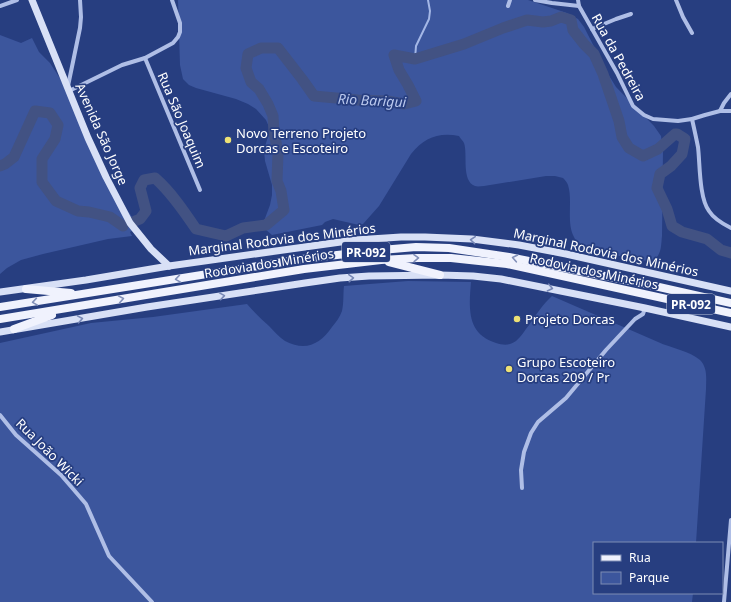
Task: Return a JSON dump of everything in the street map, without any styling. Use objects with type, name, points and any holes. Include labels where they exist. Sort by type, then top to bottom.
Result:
[{"type":"main road","name":"Avenida São Jorge","points":[[32,0],[88,138],[106,178],[130,223],[151,248],[169,266]]},
{"type":"main road","name":"Marginal Rodovia dos Minérios","points":[[0,292],[86,280],[169,266],[355,240],[401,237],[448,238],[496,242],[543,249],[731,291]]},
{"type":"main road","name":"Rodovia dos Minérios","points":[[0,308],[302,259],[416,247],[449,248],[510,256],[731,303]]},
{"type":"main road","name":"Rodovia dos Minérios","points":[[0,319],[304,269],[381,260],[417,258],[451,258],[506,264],[731,313]]},
{"type":"main road","points":[[381,260],[440,274]]},
{"type":"main road","points":[[0,332],[147,307],[326,280],[369,276],[440,274],[501,278],[731,327]]},
{"type":"main road","points":[[26,289],[84,294]]},
{"type":"main road","points":[[14,329],[69,308]]},
{"type":"street","points":[[0,6],[17,0]]},
{"type":"street","points":[[68,89],[80,28],[80,0]]},
{"type":"street","points":[[68,89],[122,65],[145,58],[173,43],[178,37],[180,23],[172,0]]},
{"type":"street","points":[[508,6],[510,0]]},
{"type":"street","points":[[535,0],[579,6],[578,0]]},
{"type":"street","points":[[676,0],[692,33]]},
{"type":"street","name":"Rua da Pedreira","points":[[579,6],[617,72],[633,106],[644,115],[653,119],[678,121],[692,119],[720,111],[731,111]]},
{"type":"street","points":[[592,29],[631,14]]},
{"type":"street","name":"Rua São Joaquim","points":[[145,58],[200,190]]},
{"type":"street","points":[[720,111],[731,94]]},
{"type":"street","points":[[692,119],[698,147],[702,189],[706,206],[712,215],[720,222],[731,228]]},
{"type":"street","points":[[522,488],[524,452],[531,433],[538,422],[566,398],[606,350],[635,319],[643,314],[645,308]]},
{"type":"street","name":"Rua João Wicki","points":[[0,416],[16,434],[61,475],[86,504],[109,556],[152,602]]},
{"type":"street","points":[[724,602],[729,558],[731,520]]},
{"type":"green space","points":[[178,0],[528,0],[567,13],[578,19],[584,27],[616,87],[654,126],[661,136],[663,150],[662,236],[658,256],[652,260],[639,260],[605,252],[578,243],[570,225],[570,197],[568,184],[563,178],[546,176],[484,186],[475,186],[468,179],[466,173],[464,143],[459,136],[451,135],[438,136],[426,140],[416,148],[379,206],[363,224],[359,225],[333,219],[322,225],[272,235],[265,229],[264,221],[272,195],[272,185],[265,161],[264,150],[269,133],[269,127],[266,120],[256,109],[248,104],[236,99],[196,88],[189,85],[183,79],[180,65]]},
{"type":"green space","points":[[0,35],[21,43],[32,38],[39,52],[50,63],[61,80],[108,181],[134,220],[135,228],[130,232],[132,236],[108,239],[21,260],[0,274]]},
{"type":"green space","points":[[408,281],[471,282],[470,310],[474,326],[486,339],[506,345],[511,344],[520,338],[552,296],[658,342],[686,352],[700,360],[703,363],[705,370],[706,382],[696,542],[593,542],[593,594],[693,594],[692,602],[0,602],[0,343],[91,323],[153,317],[247,304],[285,341],[300,346],[306,346],[323,338],[338,319],[342,311],[344,286]]},
{"type":"waterway","points":[[415,59],[416,46],[429,19],[430,11],[428,0]]},
{"type":"waterway","name":"Rio Barigui","points":[[135,221],[140,219],[146,211],[140,188],[144,180],[155,178],[172,196],[196,229],[226,236],[243,228],[266,225],[284,210],[281,191],[277,181],[278,152],[274,133],[273,116],[259,89],[251,82],[246,68],[248,54],[261,48],[278,48],[314,96],[387,101],[404,104],[416,101],[399,70],[394,55],[415,59],[464,44],[527,20],[543,22],[561,17],[571,20],[573,30],[594,54],[603,74],[619,121],[622,137],[629,148],[643,156],[658,149],[675,134],[685,139],[682,154],[671,166],[660,174],[657,188],[667,209],[672,226],[682,232],[707,239],[721,250],[731,253]]},
{"type":"waterway","name":"Rio Barigui","points":[[0,166],[14,157],[35,111],[50,113],[58,125],[55,139],[42,159],[42,182],[56,201],[78,211],[110,217],[123,226]]},
{"type":"place","name":"Novo Terreno Projeto Dorcas e Escoteiro","points":[[228,140]]},
{"type":"place","name":"Projeto Dorcas","points":[[517,319]]},
{"type":"place","name":"Grupo Escoteiro Dorcas 209 / Pr","points":[[509,369]]}]
